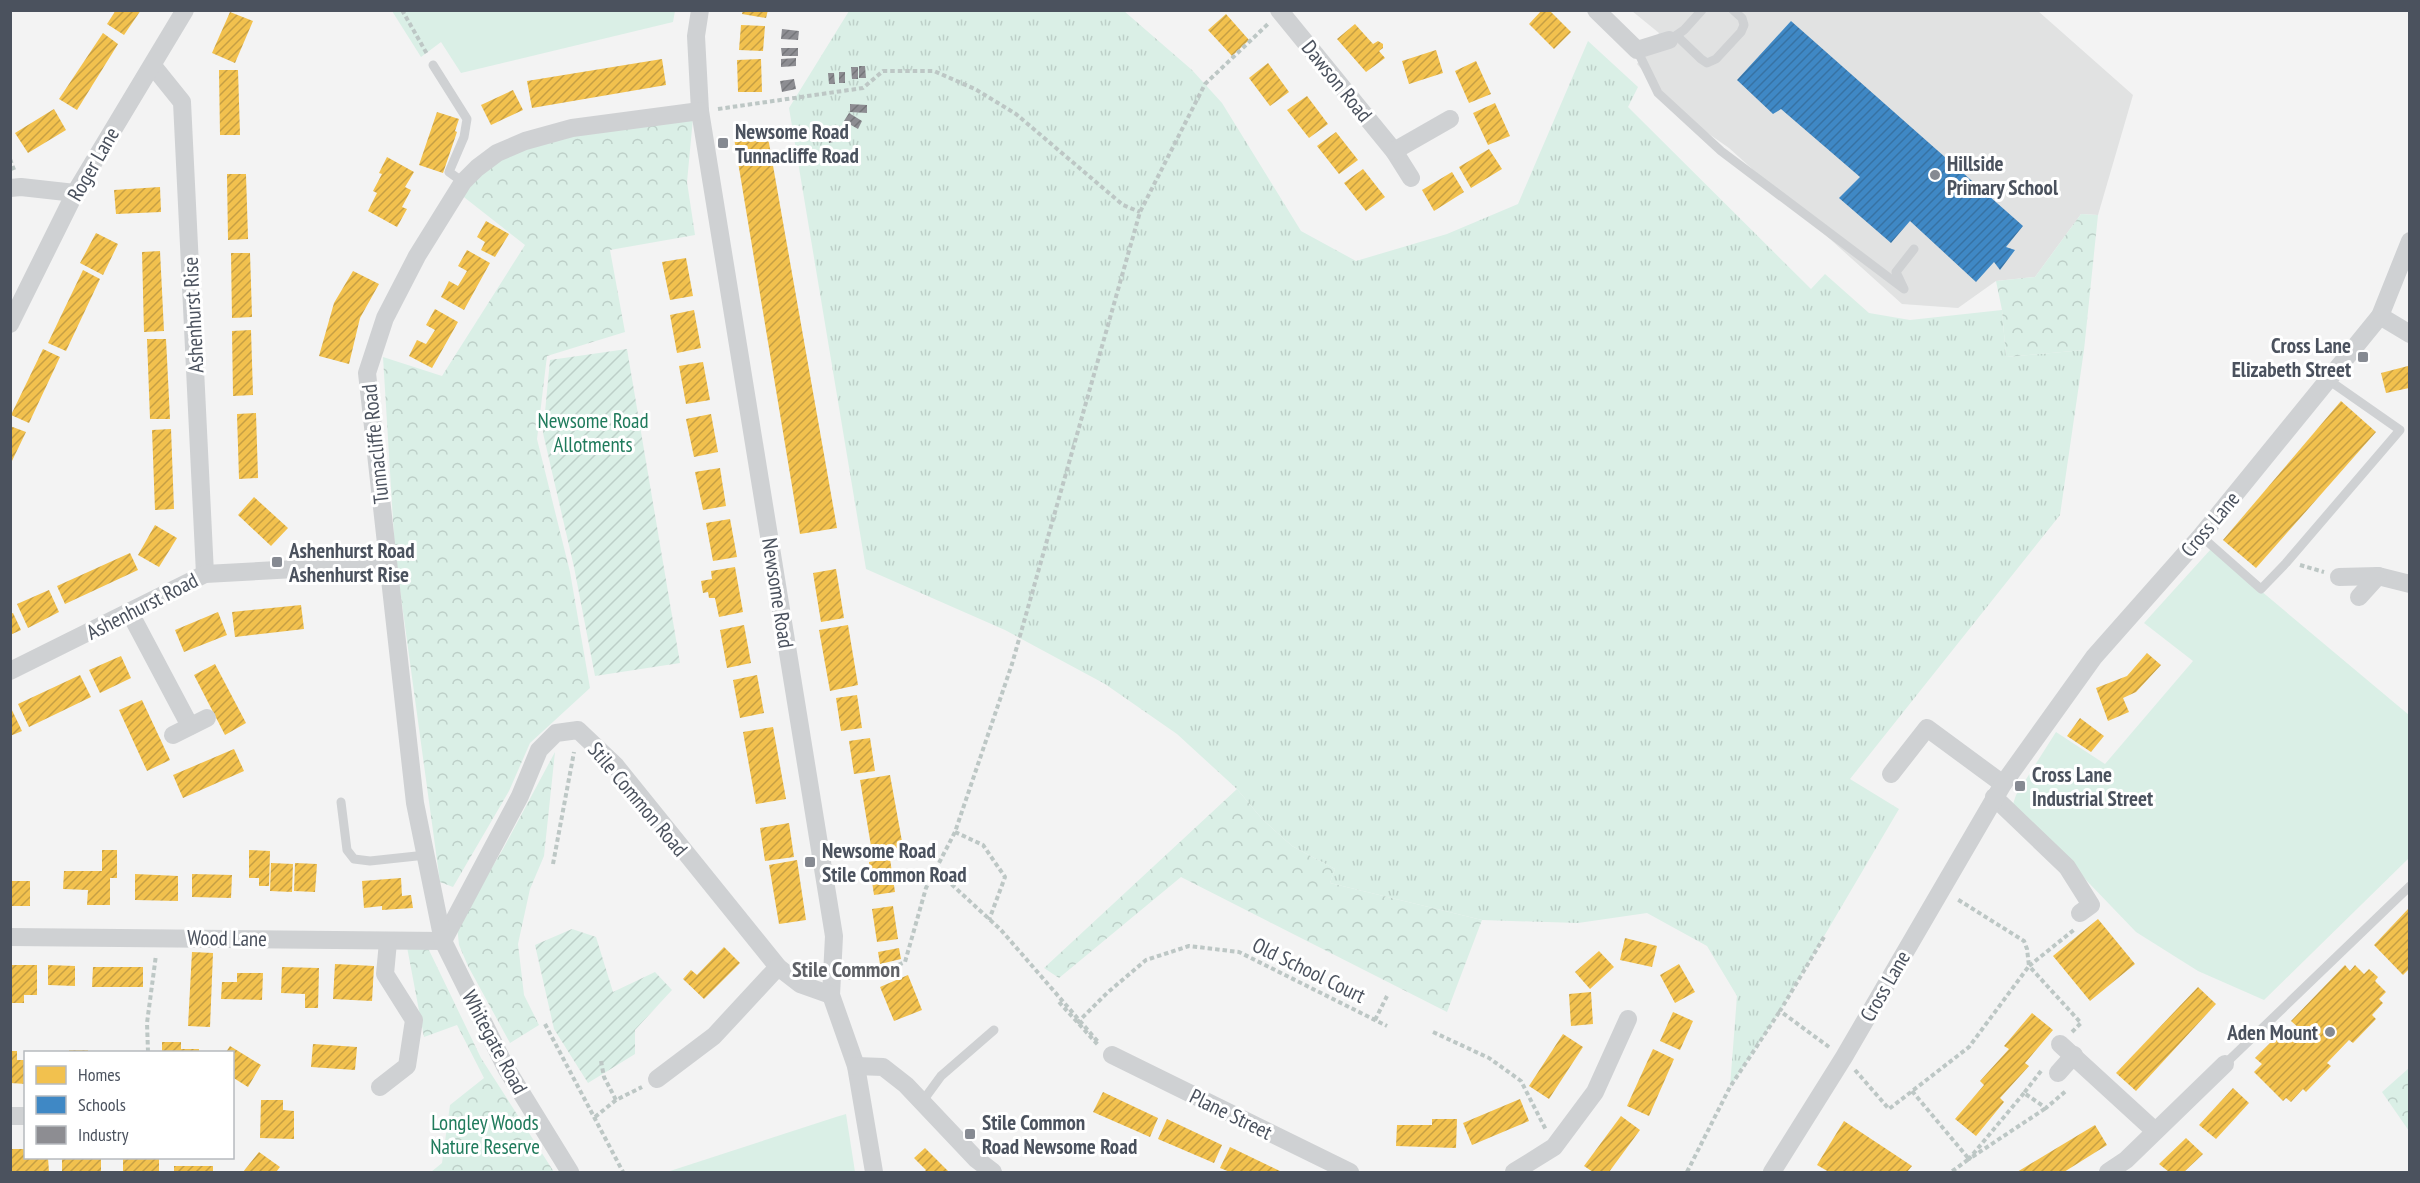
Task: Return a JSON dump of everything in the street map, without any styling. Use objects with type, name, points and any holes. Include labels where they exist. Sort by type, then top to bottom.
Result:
[{"type":"street","name":"Roger Lane","points":[[10,324],[75,193],[185,10]]},
{"type":"street","name":"Newsome Road","points":[[700,10],[696,36],[700,111],[832,924],[832,988],[856,1066],[874,1173]]},
{"type":"street","points":[[1596,10],[1637,50],[1673,38]]},
{"type":"street","name":"Dawson Road","points":[[1281,11],[1394,151],[1411,178]]},
{"type":"street","name":"Ashenhurst Rise","points":[[153,66],[182,102],[205,574]]},
{"type":"street","name":"Tunnacliffe Road","points":[[443,941],[415,803],[367,373],[385,318],[417,256],[463,182],[497,153],[525,141],[572,128],[700,111]]},
{"type":"street","points":[[1394,151],[1450,119]]},
{"type":"street","points":[[10,188],[21,187],[75,193]]},
{"type":"street","name":"Cross Lane","points":[[1772,1173],[1844,1057],[1999,791],[2094,657],[2200,537],[2380,316],[2409,241]]},
{"type":"street","points":[[2380,316],[2409,334]]},
{"type":"street","name":"Ashenhurst Road","points":[[10,671],[205,574],[388,564]]},
{"type":"street","points":[[2359,597],[2378,576]]},
{"type":"street","points":[[2339,577],[2378,576],[2409,584]]},
{"type":"street","points":[[130,613],[190,726]]},
{"type":"street","points":[[173,735],[207,718]]},
{"type":"street","points":[[1891,774],[1928,728],[1999,791],[2067,867],[2091,905],[2080,913]]},
{"type":"street","name":"Stile Common Road","points":[[443,941],[520,796],[539,750],[556,733],[578,730],[615,765],[778,967],[800,984],[832,988]]},
{"type":"street","name":"Wood Lane","points":[[10,936],[443,941]]},
{"type":"street","name":"Whitegate Road","points":[[443,941],[506,1068],[570,1173]]},
{"type":"street","points":[[380,1087],[407,1066],[414,1020],[385,974],[388,942]]},
{"type":"street","points":[[657,1079],[714,1036],[778,967]]},
{"type":"street","points":[[1514,1173],[1554,1147],[1594,1092],[1628,1019]]},
{"type":"street","points":[[2058,1073],[2067,1050],[2155,1131]]},
{"type":"street","name":"Plane Street","points":[[1112,1054],[1350,1173]]},
{"type":"street","points":[[2108,1173],[2133,1166],[2155,1131],[2225,1064]]},
{"type":"street","points":[[856,1066],[883,1067],[906,1085],[976,1159],[993,1173]]},
{"type":"lane","points":[[1702,10],[1673,38],[1707,63],[1716,59],[1741,32],[1744,25],[1742,18],[1733,10]]},
{"type":"lane","points":[[1637,50],[1658,93],[1721,152],[1904,289],[1896,273],[1914,249]]},
{"type":"lane","points":[[433,65],[467,119],[464,137],[449,172],[463,182]]},
{"type":"lane","points":[[2200,537],[2261,589],[2400,430],[2327,379]]},
{"type":"lane","points":[[341,802],[347,850],[354,859],[369,861],[426,855]]},
{"type":"lane","points":[[2225,1064],[2409,886]]},
{"type":"lane","points":[[922,1102],[941,1076],[994,1030]]},
{"type":"path","points":[[402,10],[433,65]]},
{"type":"path","points":[[832,988],[905,962],[926,888],[955,831],[1001,695],[1140,212],[1205,84],[1281,11]]},
{"type":"path","points":[[700,111],[863,88],[883,71],[934,71],[975,89],[1016,114],[1123,205],[1140,212]]},
{"type":"path","points":[[2286,563],[2310,567],[2339,577]]},
{"type":"path","points":[[553,864],[578,730]]},
{"type":"path","points":[[955,831],[984,845],[1005,876],[988,920]]},
{"type":"path","points":[[935,869],[1001,930],[1035,967],[1078,1022]]},
{"type":"path","points":[[1941,889],[2024,941],[2029,966]]},
{"type":"path","points":[[1780,1011],[1844,1057],[1889,1109],[1969,1047],[2029,966],[2085,921],[2080,913]]},
{"type":"path","points":[[148,1051],[147,1023],[158,937]]},
{"type":"path","points":[[1687,1173],[1730,1086],[1780,1011],[1824,937]]},
{"type":"path","name":"Old School Court","points":[[1078,1022],[1107,993],[1146,960],[1189,945],[1239,952],[1388,1026]]},
{"type":"path","name":"Old School Court","points":[[1375,1020],[1387,996]]},
{"type":"path","points":[[1059,1002],[1112,1054]]},
{"type":"path","points":[[545,1024],[596,1117],[623,1173]]},
{"type":"path","points":[[1433,1032],[1489,1058],[1521,1081],[1554,1147]]},
{"type":"path","points":[[601,1061],[604,1077],[616,1100]]},
{"type":"path","points":[[596,1117],[616,1100],[657,1079]]},
{"type":"path","points":[[1912,1091],[1969,1159]]},
{"type":"path","points":[[1969,1159],[2024,1093]]},
{"type":"path","points":[[1950,1173],[2046,1108]]},
{"type":"shaded area","name":"Hillside Primary School","points":[[1632,11],[2038,11],[2133,95],[2098,215],[2081,214],[2035,277],[1996,281],[1958,308],[1902,304],[1729,148],[1686,118],[1637,64],[1659,33]]},
{"type":"green space","points":[[392,11],[675,11],[673,22],[461,73],[441,42],[421,57]]},
{"type":"green space","points":[[849,11],[1124,11],[1192,70],[1222,103],[1301,231],[1356,261],[1447,234],[1518,204],[1588,41],[1638,87],[1628,107],[1811,289],[1825,274],[1869,313],[1910,320],[2002,310],[2006,357],[2084,350],[2060,515],[1850,779],[1899,809],[1780,1011],[1730,1087],[1737,996],[1707,946],[1647,913],[1578,923],[1482,920],[1330,883],[1335,869],[1292,846],[1262,819],[1237,789],[1177,734],[1105,684],[1005,630],[866,569],[789,108]]},
{"type":"green space","points":[[693,118],[687,182],[695,235],[610,250],[625,332],[547,356],[537,439],[570,572],[590,688],[530,743],[509,791],[453,887],[440,882],[395,553],[383,357],[442,376],[525,245],[460,194],[498,158],[576,133]]},
{"type":"green space","points":[[2081,214],[2098,215],[2084,350],[2006,357],[2002,310],[1996,281],[2035,277]]},
{"type":"green space","name":"Newsome Road Allotments","points":[[627,349],[680,663],[595,676],[574,567],[543,433],[550,360]]},
{"type":"green space","points":[[2211,549],[2409,715],[2409,858],[2264,1000],[2198,971],[2136,932],[2013,804],[2016,795],[2056,732],[2105,764],[2193,661],[2144,623]]},
{"type":"green space","points":[[555,752],[544,856],[530,889],[518,944],[524,995],[539,1025],[510,1043],[468,966],[459,945],[457,926],[503,849]]},
{"type":"green space","points":[[1237,789],[1262,819],[1292,846],[1335,869],[1330,883],[1482,920],[1447,1012],[1181,877],[1059,978],[1044,968]]},
{"type":"green space","points":[[572,929],[596,937],[613,992],[655,972],[672,990],[635,1030],[635,1054],[588,1083],[554,1029],[535,945]]},
{"type":"green space","name":"Longley Woods Nature Reserve","points":[[427,946],[481,1058],[554,1172],[431,1172],[442,1163],[450,1105],[484,1078],[457,1025],[424,1037],[407,947]]},
{"type":"green space","points":[[2409,1068],[2409,1131],[2382,1092]]},
{"type":"green space","points":[[846,1114],[855,1172],[667,1172],[836,1117]]},
{"type":"building: Homes","points":[[116,10],[141,10],[124,35],[107,24]]},
{"type":"building: Homes","points":[[743,10],[768,10],[766,18],[742,14]]},
{"type":"building: Homes","points":[[1542,10],[1549,10],[1571,32],[1554,49],[1529,24]]},
{"type":"building: Homes","points":[[230,12],[253,21],[235,63],[212,53]]},
{"type":"building: Homes","points":[[1226,14],[1249,40],[1232,56],[1208,30]]},
{"type":"building: Homes","points":[[1355,24],[1373,44],[1378,41],[1383,44],[1383,48],[1379,51],[1385,58],[1366,72],[1337,39]]},
{"type":"building: Homes","points":[[741,25],[765,26],[763,51],[739,50]]},
{"type":"building: Homes","points":[[103,33],[118,44],[77,110],[59,99]]},
{"type":"building: Homes","points":[[1436,50],[1443,73],[1409,84],[1402,61]]},
{"type":"building: Homes","points":[[662,59],[666,85],[532,108],[527,81]]},
{"type":"building: Homes","points":[[761,59],[762,92],[738,92],[737,60]]},
{"type":"building: Homes","points":[[1476,61],[1491,94],[1469,103],[1455,71]]},
{"type":"building: Homes","points":[[1268,63],[1289,92],[1270,106],[1249,78]]},
{"type":"building: Homes","points":[[219,70],[238,70],[240,135],[220,135]]},
{"type":"building: Homes","points":[[513,90],[523,110],[491,125],[481,105]]},
{"type":"building: Homes","points":[[1307,96],[1328,124],[1309,138],[1287,110]]},
{"type":"building: Homes","points":[[1495,103],[1510,136],[1488,145],[1473,113]]},
{"type":"building: Homes","points":[[54,109],[66,130],[28,153],[15,133]]},
{"type":"building: Homes","points":[[437,112],[459,119],[443,173],[419,165]]},
{"type":"building: Homes","points":[[766,126],[837,528],[800,534],[733,132]]},
{"type":"building: Homes","points":[[1336,132],[1358,160],[1339,174],[1317,146]]},
{"type":"building: Homes","points":[[1489,149],[1502,169],[1471,188],[1459,167]]},
{"type":"building: Homes","points":[[387,157],[414,172],[405,187],[411,190],[402,207],[407,209],[397,227],[368,211],[377,193],[373,191],[382,174],[379,173]]},
{"type":"building: Homes","points":[[1363,169],[1385,197],[1366,211],[1344,183]]},
{"type":"building: Homes","points":[[1452,172],[1464,192],[1434,211],[1422,190]]},
{"type":"building: Homes","points":[[227,174],[246,174],[248,239],[228,240]]},
{"type":"building: Homes","points":[[160,187],[161,212],[116,214],[114,190]]},
{"type":"building: Homes","points":[[486,221],[509,234],[495,257],[481,250],[485,242],[477,237]]},
{"type":"building: Homes","points":[[96,233],[118,244],[103,275],[80,263]]},
{"type":"building: Homes","points":[[467,250],[490,263],[464,310],[441,297],[449,281],[458,286],[467,271],[458,266]]},
{"type":"building: Homes","points":[[160,251],[164,331],[144,332],[142,252]]},
{"type":"building: Homes","points":[[231,253],[250,253],[252,317],[232,318]]},
{"type":"building: Homes","points":[[686,258],[693,296],[670,300],[662,262]]},
{"type":"building: Homes","points":[[83,270],[100,279],[66,351],[48,343]]},
{"type":"building: Homes","points":[[353,271],[379,284],[360,318],[349,364],[319,356],[334,303]]},
{"type":"building: Homes","points":[[435,309],[458,322],[432,368],[409,356],[417,340],[426,344],[435,330],[426,325]]},
{"type":"building: Homes","points":[[694,310],[701,348],[677,353],[670,315]]},
{"type":"building: Homes","points":[[251,330],[253,395],[233,396],[232,331]]},
{"type":"building: Homes","points":[[147,339],[166,339],[170,419],[150,419]]},
{"type":"building: Homes","points":[[43,349],[60,357],[29,423],[11,415]]},
{"type":"building: Homes","points":[[703,362],[710,400],[686,404],[679,366]]},
{"type":"building: Homes","points":[[2408,366],[2409,388],[2386,393],[2381,373]]},
{"type":"building: Homes","points":[[2341,401],[2376,432],[2256,568],[2223,540]]},
{"type":"building: Homes","points":[[256,413],[258,478],[239,479],[237,414]]},
{"type":"building: Homes","points":[[711,414],[718,452],[694,457],[686,419]]},
{"type":"building: Homes","points":[[10,426],[26,432],[10,465]]},
{"type":"building: Homes","points":[[171,429],[174,509],[155,510],[152,430]]},
{"type":"building: Homes","points":[[720,468],[726,506],[703,510],[695,472]]},
{"type":"building: Homes","points":[[254,497],[288,528],[271,546],[238,515]]},
{"type":"building: Homes","points":[[730,519],[737,557],[713,561],[706,523]]},
{"type":"building: Homes","points":[[155,525],[177,538],[159,567],[138,555]]},
{"type":"building: Homes","points":[[130,553],[138,570],[65,604],[57,586]]},
{"type":"building: Homes","points":[[735,567],[743,612],[719,617],[715,598],[709,598],[708,592],[703,593],[701,581],[712,579],[711,571]]},
{"type":"building: Homes","points":[[836,569],[844,618],[821,622],[813,573]]},
{"type":"building: Homes","points":[[49,590],[59,612],[28,628],[17,604]]},
{"type":"building: Homes","points":[[301,605],[304,629],[235,637],[232,612]]},
{"type":"building: Homes","points":[[218,612],[227,635],[184,652],[175,630]]},
{"type":"building: Homes","points":[[13,613],[21,630],[10,635],[10,614]]},
{"type":"building: Homes","points":[[744,625],[751,663],[727,668],[720,630]]},
{"type":"building: Homes","points":[[848,625],[858,685],[830,691],[819,630]]},
{"type":"building: Homes","points":[[2147,653],[2161,665],[2136,692],[2123,698],[2129,712],[2108,721],[2096,688],[2127,676]]},
{"type":"building: Homes","points":[[121,656],[131,678],[100,693],[89,670]]},
{"type":"building: Homes","points":[[215,664],[246,723],[225,735],[194,675]]},
{"type":"building: Homes","points":[[80,675],[91,697],[29,727],[18,704]]},
{"type":"building: Homes","points":[[757,675],[764,713],[740,718],[733,680]]},
{"type":"building: Homes","points":[[857,695],[862,728],[841,731],[836,698]]},
{"type":"building: Homes","points":[[142,700],[170,760],[147,771],[119,710]]},
{"type":"building: Homes","points":[[10,706],[22,731],[10,736]]},
{"type":"building: Homes","points":[[2080,718],[2104,736],[2091,752],[2067,736]]},
{"type":"building: Homes","points":[[773,727],[786,799],[756,804],[743,732]]},
{"type":"building: Homes","points":[[870,738],[875,771],[854,774],[849,741]]},
{"type":"building: Homes","points":[[234,749],[244,771],[183,798],[173,775]]},
{"type":"building: Homes","points":[[890,775],[903,847],[872,852],[860,780]]},
{"type":"building: Homes","points":[[789,823],[794,857],[765,861],[760,828]]},
{"type":"building: Homes","points":[[102,850],[117,850],[117,878],[110,878],[110,905],[87,905],[88,890],[63,889],[64,871],[102,871]]},
{"type":"building: Homes","points":[[249,850],[270,851],[269,886],[259,886],[259,878],[249,878]]},
{"type":"building: Homes","points":[[890,859],[895,892],[874,895],[869,862]]},
{"type":"building: Homes","points":[[797,860],[806,920],[779,924],[769,865]]},
{"type":"building: Homes","points":[[271,863],[293,864],[292,892],[270,891]]},
{"type":"building: Homes","points":[[295,863],[317,864],[315,892],[294,891]]},
{"type":"building: Homes","points":[[135,874],[178,876],[178,901],[135,900]]},
{"type":"building: Homes","points":[[192,874],[232,875],[231,898],[192,897]]},
{"type":"building: Homes","points":[[401,878],[402,896],[411,895],[413,908],[382,910],[382,906],[364,908],[362,881]]},
{"type":"building: Homes","points":[[10,881],[30,881],[30,906],[10,906]]},
{"type":"building: Homes","points":[[893,906],[898,939],[877,942],[872,909]]},
{"type":"building: Homes","points":[[2409,908],[2409,969],[2403,975],[2374,945]]},
{"type":"building: Homes","points":[[2098,919],[2135,964],[2090,1001],[2053,956]]},
{"type":"building: Homes","points":[[1625,938],[1657,946],[1652,967],[1620,960]]},
{"type":"building: Homes","points":[[724,947],[740,963],[704,999],[683,979],[691,970],[697,975]]},
{"type":"building: Homes","points":[[899,948],[901,959],[880,964],[878,952]]},
{"type":"building: Homes","points":[[1599,951],[1614,967],[1590,989],[1575,972]]},
{"type":"building: Homes","points":[[192,952],[213,953],[210,1027],[188,1026]]},
{"type":"building: Homes","points":[[335,964],[374,966],[372,1001],[333,999]]},
{"type":"building: Homes","points":[[1679,964],[1695,992],[1675,1003],[1660,975]]},
{"type":"building: Homes","points":[[10,965],[37,965],[37,995],[24,995],[24,1003],[11,1003]]},
{"type":"building: Homes","points":[[48,965],[75,966],[75,986],[48,985]]},
{"type":"building: Homes","name":"Aden Mount","points":[[2345,965],[2350,971],[2355,965],[2364,974],[2369,969],[2378,977],[2375,981],[2386,992],[2379,999],[2383,1003],[2372,1015],[2376,1019],[2353,1043],[2349,1040],[2327,1063],[2331,1066],[2306,1092],[2303,1089],[2291,1102],[2286,1098],[2283,1101],[2254,1072],[2262,1064],[2255,1058],[2278,1035],[2286,1043],[2299,1028],[2291,1021]]},
{"type":"building: Homes","points":[[93,967],[143,967],[143,987],[92,987]]},
{"type":"building: Homes","points":[[282,967],[319,968],[318,1008],[305,1008],[305,994],[281,993]]},
{"type":"building: Homes","points":[[237,973],[263,973],[262,1000],[221,999],[222,982],[237,982]]},
{"type":"building: Homes","points":[[908,975],[922,1010],[894,1021],[880,987]]},
{"type":"building: Homes","points":[[2198,987],[2216,1004],[2136,1091],[2116,1073]]},
{"type":"building: Homes","points":[[1591,992],[1593,1024],[1571,1026],[1569,994]]},
{"type":"building: Homes","points":[[1673,1012],[1693,1021],[1680,1050],[1660,1041]]},
{"type":"building: Homes","points":[[2032,1013],[2053,1030],[2025,1063],[2029,1066],[2000,1098],[2004,1102],[1976,1136],[1955,1119],[1984,1085],[1980,1081],[2009,1049],[2004,1046]]},
{"type":"building: Homes","points":[[1563,1034],[1583,1047],[1549,1099],[1529,1086]]},
{"type":"building: Homes","points":[[162,1042],[181,1042],[181,1049],[199,1049],[199,1051],[162,1051]]},
{"type":"building: Homes","points":[[313,1044],[357,1047],[355,1070],[311,1067]]},
{"type":"building: Homes","points":[[230,1046],[261,1065],[248,1087],[234,1078],[234,1051],[227,1051]]},
{"type":"building: Homes","points":[[1653,1049],[1674,1059],[1649,1116],[1627,1106]]},
{"type":"building: Homes","points":[[10,1051],[17,1051],[17,1060],[24,1060],[24,1084],[10,1083]]},
{"type":"building: Homes","points":[[2233,1088],[2249,1103],[2216,1139],[2199,1125]]},
{"type":"building: Homes","points":[[1103,1092],[1158,1118],[1150,1137],[1093,1112]]},
{"type":"building: Homes","points":[[1520,1099],[1529,1121],[1472,1145],[1463,1123]]},
{"type":"building: Homes","points":[[261,1100],[283,1100],[283,1110],[294,1111],[294,1139],[260,1138]]},
{"type":"building: Homes","points":[[1621,1116],[1640,1130],[1609,1172],[1593,1172],[1584,1166]]},
{"type":"building: Homes","points":[[1167,1119],[1222,1145],[1214,1163],[1158,1139]]},
{"type":"building: Homes","points":[[1432,1119],[1457,1119],[1456,1148],[1396,1146],[1397,1125],[1432,1125]]},
{"type":"building: Homes","points":[[1844,1121],[1912,1166],[1907,1172],[1829,1172],[1817,1165]]},
{"type":"building: Homes","points":[[2095,1125],[2107,1145],[2064,1172],[2017,1172]]},
{"type":"building: Homes","points":[[2186,1138],[2203,1154],[2184,1172],[2169,1172],[2159,1164]]},
{"type":"building: Homes","points":[[1230,1147],[1282,1172],[1230,1172],[1220,1168]]},
{"type":"building: Homes","points":[[925,1148],[949,1172],[924,1172],[926,1170],[914,1158]]},
{"type":"building: Homes","points":[[10,1149],[24,1149],[24,1159],[48,1159],[49,1172],[11,1172]]},
{"type":"building: Homes","points":[[259,1152],[280,1167],[276,1172],[243,1172]]},
{"type":"building: Homes","points":[[62,1159],[101,1159],[101,1172],[62,1171]]},
{"type":"building: Homes","points":[[123,1159],[159,1159],[159,1172],[123,1172]]},
{"type":"building: Homes","points":[[174,1166],[213,1166],[213,1172],[174,1172]]},
{"type":"building: Schools","points":[[1791,21],[2023,226],[2006,247],[2015,250],[2000,270],[1994,262],[1976,282],[1910,221],[1891,243],[1839,198],[1860,177],[1781,109],[1773,114],[1737,80]]},
{"type":"building: Industry","points":[[782,29],[799,31],[798,40],[781,39]]},
{"type":"building: Industry","points":[[781,48],[798,48],[798,56],[782,56]]},
{"type":"building: Industry","points":[[796,58],[796,66],[781,67],[781,59]]},
{"type":"building: Industry","points":[[859,66],[865,66],[866,78],[859,78]]},
{"type":"building: Industry","points":[[851,67],[858,67],[858,79],[852,79]]},
{"type":"building: Industry","points":[[839,72],[845,72],[845,83],[839,83]]},
{"type":"building: Industry","points":[[828,73],[834,73],[835,84],[829,84]]},
{"type":"building: Industry","points":[[794,79],[796,89],[782,92],[780,81]]},
{"type":"building: Industry","points":[[850,104],[867,105],[867,113],[850,112]]},
{"type":"building: Industry","points":[[849,113],[862,121],[858,129],[844,121]]},
{"type":"building: Industry","points":[[834,126],[837,141],[829,143],[826,128]]},
{"type":"place","name":"Newsome Road Tunnacliffe Road","points":[[723,143]]},
{"type":"place","name":"Hillside Primary School","points":[[1935,175]]},
{"type":"place","name":"Cross Lane Elizabeth Street","points":[[2363,357]]},
{"type":"place","name":"Ashenhurst Road Ashenhurst Rise","points":[[277,562]]},
{"type":"place","name":"Cross Lane Industrial Street","points":[[2020,786]]},
{"type":"place","name":"Newsome Road Stile Common Road","points":[[810,862]]},
{"type":"place","name":"Aden Mount","points":[[2330,1032]]},
{"type":"place","name":"Stile Common Road Newsome Road","points":[[970,1134]]},
{"type":"district","name":"Stile Common","points":[[846,969]]}]
